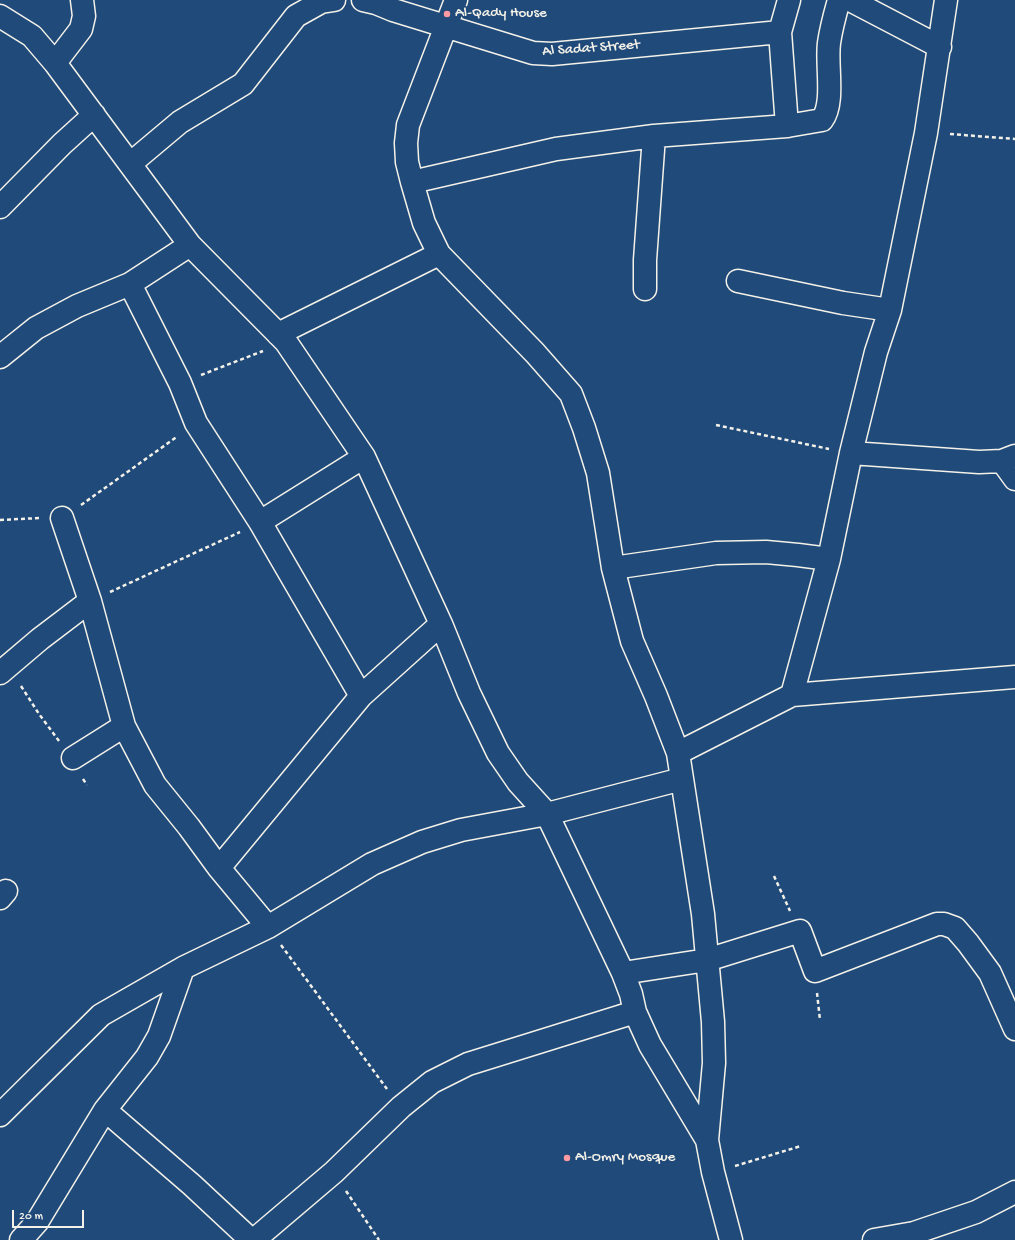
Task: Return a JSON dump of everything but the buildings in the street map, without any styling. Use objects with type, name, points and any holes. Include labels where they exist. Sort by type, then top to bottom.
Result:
[{"type":"street","points":[[55,63],[80,29],[84,16],[82,0]]},
{"type":"street","points":[[130,164],[180,122],[243,84],[296,16],[321,2],[334,0]]},
{"type":"street","name":"Al Sadat Street","points":[[362,0],[376,3],[446,27],[533,53],[552,54],[780,32]]},
{"type":"street","points":[[456,0],[408,125],[406,143],[412,182],[424,222],[439,254],[548,366],[571,394],[584,428],[598,473],[613,568],[632,640],[656,696],[678,754],[704,914],[713,1022],[714,1063],[707,1140],[724,1238]]},
{"type":"street","points":[[788,126],[780,32],[789,0]]},
{"type":"street","points":[[412,182],[556,149],[654,136],[788,126],[822,120],[825,116],[829,101],[829,43],[838,0]]},
{"type":"street","points":[[850,0],[940,47]]},
{"type":"street","points":[[792,695],[829,559],[851,453],[876,352],[890,310],[926,133],[946,0]]},
{"type":"street","points":[[1,19],[32,36],[55,63],[190,245],[282,338],[364,457],[441,624],[469,693],[498,753],[518,782],[547,814],[623,973],[631,994],[635,1012],[650,1045],[707,1140]]},
{"type":"street","points":[[0,207],[62,144],[94,115]]},
{"type":"street","points":[[645,289],[645,260],[654,136]]},
{"type":"street","points":[[0,357],[36,328],[77,306],[130,284],[190,245]]},
{"type":"street","points":[[282,338],[439,254]]},
{"type":"street","points":[[738,281],[843,304],[890,310]]},
{"type":"street","points":[[130,284],[180,384],[196,423],[260,522],[361,696]]},
{"type":"street","points":[[851,453],[979,462],[1008,458],[1015,479]]},
{"type":"street","points":[[260,522],[364,457]]},
{"type":"street","points":[[62,518],[90,601],[124,726],[155,785],[189,827],[219,868],[268,927]]},
{"type":"street","points":[[613,568],[716,553],[766,552],[798,554],[829,559]]},
{"type":"street","points":[[4,670],[40,639],[90,601]]},
{"type":"street","points":[[219,868],[361,696],[441,624]]},
{"type":"street","points":[[678,754],[792,695],[1015,677]]},
{"type":"street","points":[[73,758],[124,726]]},
{"type":"street","points":[[3,1107],[101,1015],[183,968],[268,927],[372,864],[422,842],[461,830],[547,814],[682,779]]},
{"type":"street","points":[[623,973],[707,960],[800,931],[815,971],[936,924],[944,924],[955,928],[968,942],[990,973],[1015,1029]]},
{"type":"street","points":[[21,1240],[37,1222],[105,1110],[150,1052],[159,1036],[183,968]]},
{"type":"street","points":[[105,1110],[253,1240],[334,1172],[401,1107],[432,1082],[468,1064],[635,1012]]},
{"type":"street","points":[[874,1240],[914,1233],[976,1212],[1015,1192]]},
{"type":"path","points":[[926,133],[1015,139]]},
{"type":"path","points":[[180,384],[282,338]]},
{"type":"path","points":[[0,520],[62,518],[196,423]]},
{"type":"path","points":[[716,425],[851,453]]},
{"type":"path","points":[[90,601],[260,522]]},
{"type":"path","points":[[4,670],[73,758]]},
{"type":"path","points":[[774,876],[800,931]]},
{"type":"path","points":[[268,927],[401,1107]]},
{"type":"path","points":[[713,1172],[801,1146]]},
{"type":"path","points":[[334,1172],[379,1240]]},
{"type":"place","name":"Al-Qady House","points":[[447,14]]},
{"type":"place","name":"Al-Omry Mosque","points":[[567,1158]]}]
